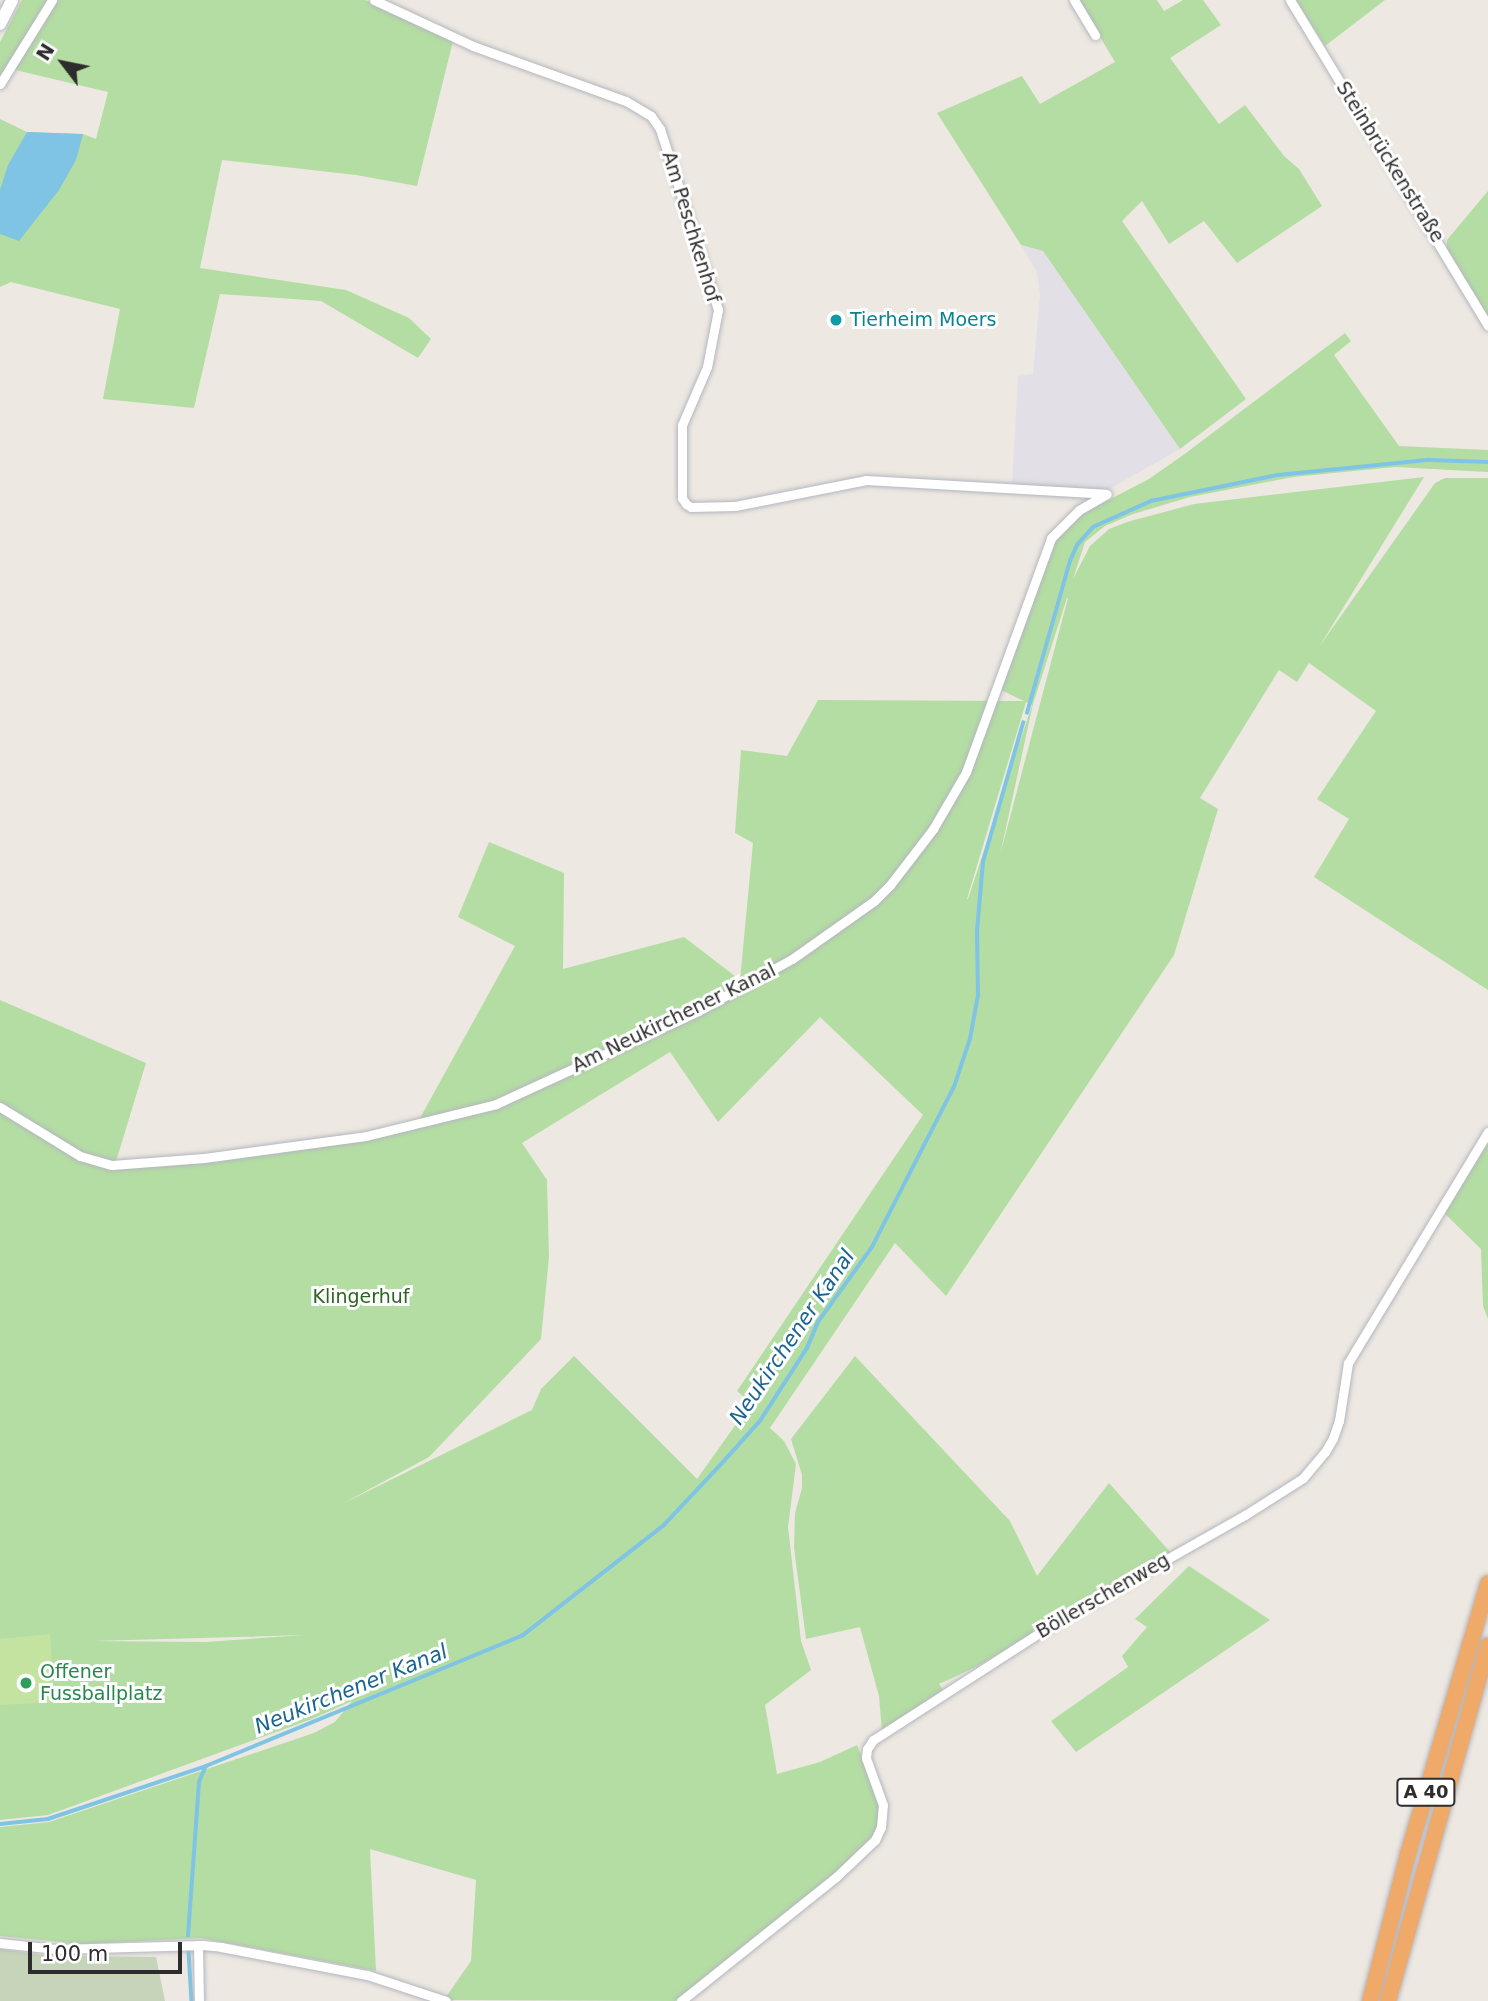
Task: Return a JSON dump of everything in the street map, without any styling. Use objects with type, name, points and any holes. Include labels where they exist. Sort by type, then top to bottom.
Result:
[{"type":"highway","name":"A 40","points":[[1370,2001],[1408,1854],[1488,1584]]},
{"type":"highway","name":"A 40","points":[[1388,2001],[1488,1646]]},
{"type":"main road","points":[[0,24],[12,0]]},
{"type":"street","points":[[0,84],[52,0]]},
{"type":"street","name":"Am Peschkenhof","points":[[374,0],[473,46],[626,101],[651,116],[660,129],[718,310],[707,367],[683,417],[682,498],[686,504],[691,507],[735,506],[866,480],[1107,494]]},
{"type":"street","points":[[1074,0],[1095,34]]},
{"type":"street","name":"Steinbrückenstraße","points":[[1290,0],[1488,326]]},
{"type":"street","name":"Am Neukirchener Kanal","points":[[0,1108],[80,1156],[112,1165],[192,1159],[366,1136],[496,1104],[698,1011],[792,959],[874,901],[890,885],[933,829],[966,772],[1051,538],[1079,510],[1107,494]]},
{"type":"street","name":"Böllerschenweg","points":[[681,2001],[836,1877],[875,1840],[881,1827],[883,1805],[866,1758],[867,1749],[873,1741],[1062,1619],[1303,1478],[1333,1438],[1339,1421],[1348,1363],[1488,1132]]},
{"type":"street","points":[[0,1943],[56,1949],[198,1945],[367,1975],[446,2001]]},
{"type":"street","points":[[198,1945],[198,2001]]},
{"type":"shaded area","points":[[1021,245],[1043,251],[1180,449],[1108,490],[1012,485],[1018,376],[1033,374],[1040,296],[1037,272]]},
{"type":"green space","points":[[22,0],[365,0],[453,41],[417,186],[356,175],[222,160],[200,268],[346,290],[409,318],[431,339],[418,358],[321,301],[220,294],[194,408],[103,399],[120,309],[11,282],[0,287],[0,119],[27,132],[83,134],[96,139],[108,92],[7,68],[0,80],[0,42]]},
{"type":"green space","points":[[1078,0],[1157,0],[1164,11],[1183,0],[1203,0],[1221,25],[1170,58],[1219,124],[1245,105],[1284,156],[1299,169],[1322,206],[1237,263],[1204,221],[1169,244],[1142,201],[1122,221],[1246,399],[1180,449],[1043,251],[1021,245],[937,113],[1022,76],[1040,104],[1115,62]]},
{"type":"green space","points":[[1296,0],[1385,0],[1325,46]]},
{"type":"green space","points":[[1488,191],[1488,318],[1447,249],[1447,240]]},
{"type":"green space","name":"Klingerhuf","points":[[1345,333],[1351,341],[1334,355],[1399,446],[1488,450],[1488,472],[1395,467],[1293,477],[1190,497],[1133,514],[1105,526],[1085,542],[1073,579],[1090,546],[1109,529],[1127,522],[1194,504],[1424,477],[1319,647],[1435,483],[1445,478],[1488,478],[1488,990],[1314,877],[1349,819],[1317,799],[1376,711],[1309,663],[1297,682],[1279,670],[1200,798],[1218,809],[1174,955],[946,1296],[895,1243],[770,1428],[784,1441],[796,1464],[788,1527],[801,1641],[811,1670],[765,1705],[777,1774],[820,1762],[857,1745],[881,1807],[880,1820],[873,1836],[837,1872],[675,2001],[450,2000],[446,1997],[471,1961],[476,1880],[370,1849],[376,1971],[201,1938],[81,1944],[0,1936],[0,1827],[49,1822],[314,1733],[335,1722],[352,1701],[312,1719],[48,1815],[0,1820],[0,1000],[146,1063],[114,1168],[153,1166],[414,1129],[515,946],[458,917],[489,842],[564,873],[563,969],[684,937],[740,980],[753,843],[735,833],[741,750],[787,756],[818,700],[1024,701],[1001,690],[1052,540],[1074,518],[1149,479]],"holes":[[[1068,598],[1000,855],[1033,704]],[[1026,702],[1032,705],[967,899]],[[820,1017],[923,1115],[737,1391],[751,1403],[697,1479],[574,1356],[541,1389],[532,1410],[342,1504],[429,1457],[541,1339],[549,1257],[547,1180],[522,1143],[670,1052],[718,1122]],[[305,1635],[206,1642],[92,1641]]]},
{"type":"green space","points":[[1488,1129],[1488,1319],[1483,1306],[1481,1249],[1440,1209]]},
{"type":"green space","points":[[855,1356],[1010,1521],[1037,1576],[1109,1483],[1171,1553],[976,1667],[939,1684],[943,1690],[882,1731],[879,1696],[860,1627],[806,1639],[794,1548],[795,1513],[802,1488],[802,1475],[791,1439]]},
{"type":"green space","points":[[1189,1566],[1270,1620],[1076,1752],[1051,1721],[1128,1667],[1122,1656],[1147,1627],[1135,1619]]},
{"type":"green space","name":"Offener Fussballplatz","points":[[50,1634],[54,1702],[0,1705],[0,1639]]},
{"type":"green space","points":[[0,1949],[49,1956],[156,1957],[165,2001],[0,2001]]},
{"type":"water","points":[[27,132],[83,134],[76,160],[59,190],[19,241],[0,234],[0,190],[8,165]]},
{"type":"waterway","name":"Neukirchener Kanal","points":[[1027,713],[1070,561],[1077,545],[1093,527],[1151,501],[1278,475],[1429,460],[1488,462]]},
{"type":"waterway","name":"Neukirchener Kanal","points":[[0,1824],[48,1819],[206,1766],[522,1636],[664,1525],[724,1461],[760,1421],[807,1348],[818,1322],[872,1247],[954,1087],[970,1039],[978,995],[977,931],[983,862],[1023,723]]},
{"type":"waterway","points":[[188,1936],[199,1782],[205,1768]]},
{"type":"waterway","points":[[189,1952],[192,2001]]},
{"type":"place","name":"Tierheim Moers","points":[[836,320]]},
{"type":"place","name":"Offener Fussballplatz","points":[[26,1683]]}]
